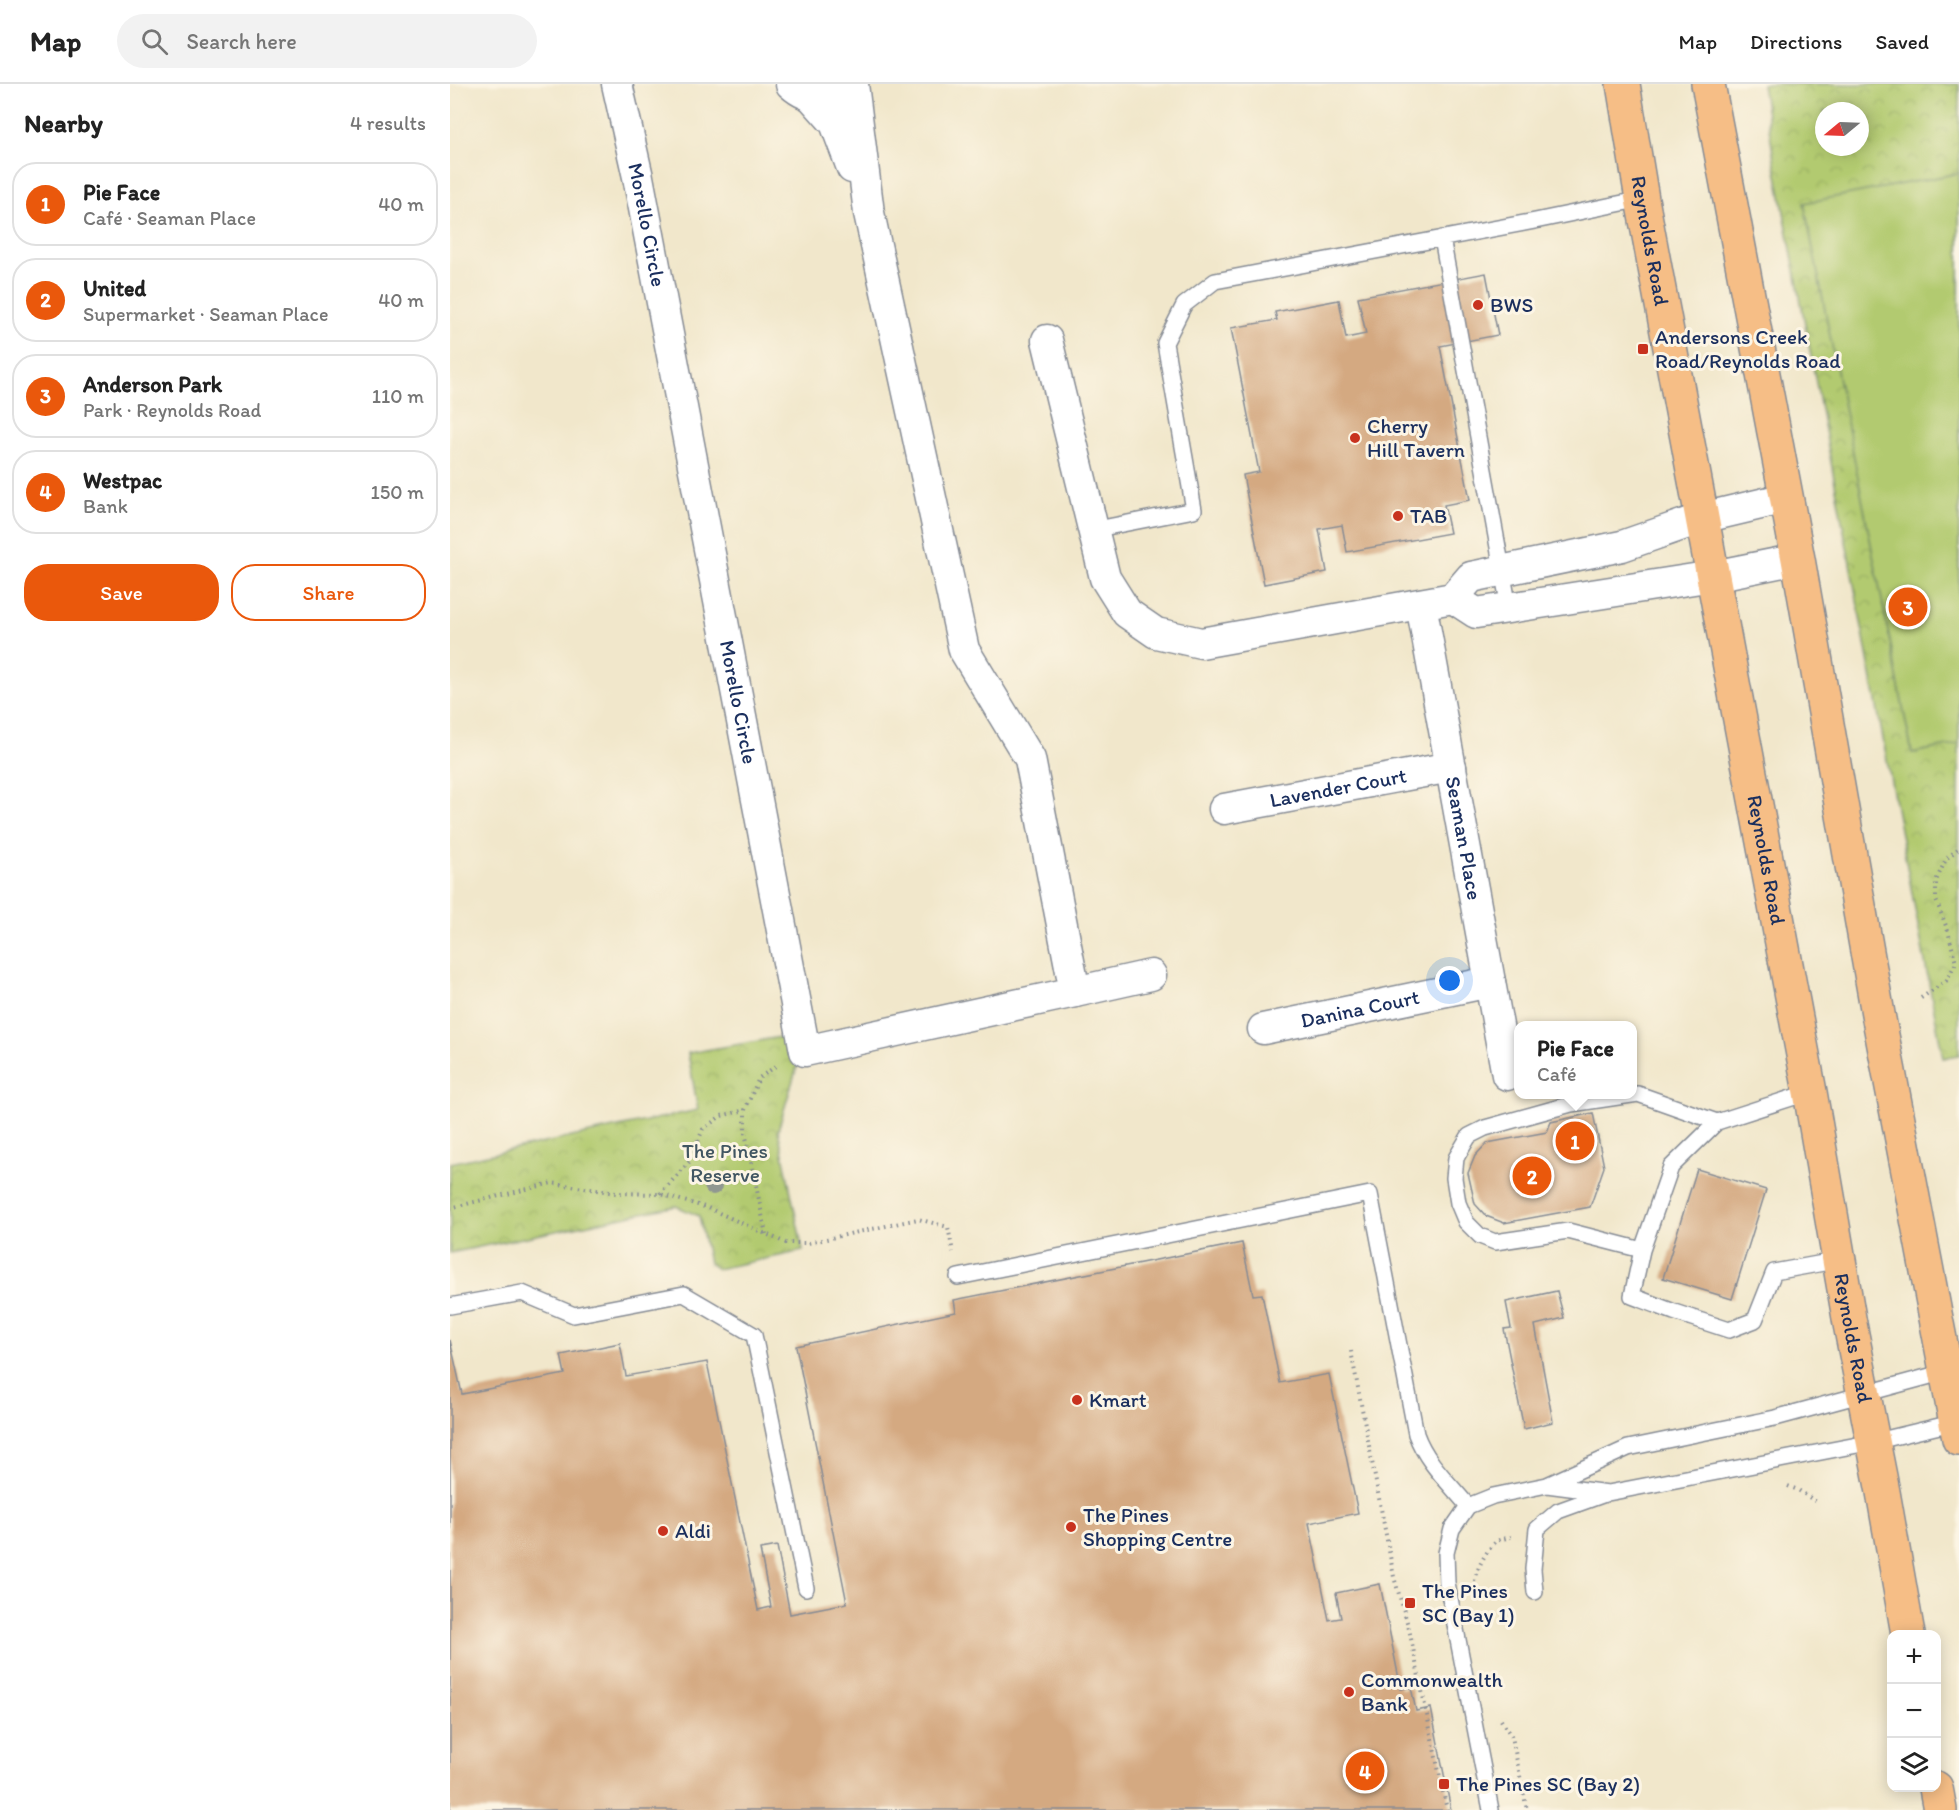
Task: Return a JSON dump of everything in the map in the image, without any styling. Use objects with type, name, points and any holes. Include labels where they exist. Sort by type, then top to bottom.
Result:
[{"type":"main road","name":"Reynolds Road","points":[[1623,84],[1642,199],[1810,1092],[1907,1630]]},
{"type":"main road","points":[[1708,84],[1798,559],[1878,1014],[1952,1371],[1958,1428]]},
{"type":"main road","points":[[1937,1792],[1940,1810]]},
{"type":"street","name":"Morello Circle","points":[[617,84],[640,189],[805,1051]]},
{"type":"street","points":[[853,84],[869,213],[964,650],[1030,759],[1075,992]]},
{"type":"street","points":[[795,88],[823,98],[845,91],[853,84]]},
{"type":"street","points":[[795,88],[835,123],[869,213]]},
{"type":"street","points":[[1047,340],[1105,578],[1127,613],[1156,633],[1201,643],[1453,598],[1471,577],[1622,546],[1702,518],[1786,498]]},
{"type":"street","points":[[1453,598],[1476,613],[1713,576],[1798,559]]},
{"type":"street","name":"Seaman Place","points":[[1421,604],[1507,1075]]},
{"type":"street","name":"Lavender Court","points":[[1224,809],[1451,767]]},
{"type":"street","points":[[805,1051],[1151,975]]},
{"type":"street","name":"Danina Court","points":[[1263,1029],[1490,982]]},
{"type":"lane","points":[[1092,530],[1194,510],[1165,343],[1184,305],[1215,281],[1642,199]]},
{"type":"lane","points":[[1442,238],[1509,608]]},
{"type":"lane","points":[[1810,1092],[1717,1122],[1671,1167],[1642,1250],[1632,1296],[1729,1330],[1755,1320],[1774,1272],[1840,1260]]},
{"type":"lane","points":[[1637,1094],[1717,1122]]},
{"type":"lane","points":[[1604,1099],[1571,1104],[1485,1128],[1469,1136],[1456,1158],[1454,1178],[1458,1203],[1466,1222],[1480,1236],[1495,1242],[1568,1231],[1642,1250]]},
{"type":"lane","points":[[958,1277],[1370,1194],[1416,1434],[1421,1448],[1430,1461],[1468,1506]]},
{"type":"lane","points":[[450,1306],[522,1293],[574,1315],[684,1294],[754,1335],[806,1588]]},
{"type":"lane","points":[[1491,1810],[1447,1583],[1446,1553],[1452,1529],[1468,1506],[1493,1496],[1546,1485],[1628,1448],[1775,1418],[1952,1371]]},
{"type":"lane","points":[[1535,1592],[1533,1569],[1538,1529],[1558,1512],[1608,1493],[1958,1428]]},
{"type":"lane","points":[[1546,1485],[1608,1493]]},
{"type":"path","points":[[1921,998],[1946,981],[1956,963],[1948,931],[1936,900],[1936,881],[1946,859],[1959,848]]},
{"type":"path","points":[[766,1234],[745,1132],[745,1110],[759,1078],[774,1066],[805,1051]]},
{"type":"path","points":[[660,1194],[690,1161],[703,1129],[721,1116],[745,1110]]},
{"type":"path","points":[[450,1208],[552,1183],[616,1193],[660,1194],[708,1208],[786,1243],[808,1243],[918,1219],[948,1227],[958,1277]]},
{"type":"path","points":[[1351,1351],[1394,1576],[1409,1629],[1447,1810]]},
{"type":"path","points":[[1782,1484],[1798,1490],[1818,1503]]},
{"type":"path","points":[[1474,1582],[1485,1555],[1498,1541],[1538,1529]]},
{"type":"path","points":[[1499,1717],[1512,1737],[1527,1810]]},
{"type":"green space","points":[[1762,84],[1959,84],[1959,1055],[1943,1058],[1774,159]]},
{"type":"green space","points":[[1959,173],[1959,744],[1912,753],[1804,203]]},
{"type":"green space","name":"The Pines Reserve","points":[[792,1035],[798,1063],[778,1130],[803,1251],[717,1269],[709,1263],[699,1216],[676,1206],[450,1253],[450,1163],[698,1110],[688,1053]]},
{"type":"building","name":"Cherry Hill Tavern","points":[[1486,273],[1498,335],[1440,346],[1470,500],[1444,505],[1450,533],[1347,552],[1342,525],[1319,529],[1327,572],[1264,584],[1243,475],[1259,472],[1231,328],[1277,320],[1275,312],[1339,300],[1346,338],[1366,334],[1358,297]]},
{"type":"building","points":[[1593,1113],[1604,1167],[1590,1207],[1504,1223],[1486,1216],[1475,1204],[1468,1173],[1475,1156],[1487,1143],[1547,1132],[1551,1122]]},
{"type":"building","points":[[1697,1169],[1766,1190],[1732,1299],[1663,1278]]},
{"type":"building","name":"The Pines Shopping Centre","points":[[1242,1243],[1253,1295],[1262,1294],[1280,1383],[1329,1374],[1358,1513],[1309,1523],[1329,1620],[1341,1618],[1336,1593],[1380,1584],[1401,1689],[1411,1687],[1416,1711],[1431,1708],[1451,1810],[450,1810],[450,1340],[462,1394],[565,1374],[561,1355],[620,1343],[626,1376],[707,1362],[758,1610],[771,1607],[760,1549],[777,1546],[790,1614],[847,1603],[796,1346],[956,1312],[954,1300]]},
{"type":"building","points":[[1557,1291],[1564,1318],[1535,1325],[1553,1422],[1524,1429],[1504,1329],[1511,1328],[1506,1302]]},
{"type":"place","name":"BWS","points":[[1478,305]]},
{"type":"place","name":"Andersons Creek Road/Reynolds Road","points":[[1643,349]]},
{"type":"place","name":"Cherry Hill Tavern","points":[[1355,438]]},
{"type":"place","name":"TAB","points":[[1398,516]]},
{"type":"place","name":"Anderson Park","points":[[1908,607]]},
{"type":"place","name":"Pie Face","points":[[1575,1141]]},
{"type":"place","name":"United","points":[[1532,1176]]},
{"type":"place","name":"Kmart","points":[[1077,1400]]},
{"type":"place","name":"The Pines Shopping Centre","points":[[1071,1527]]},
{"type":"place","name":"Aldi","points":[[663,1531]]},
{"type":"place","name":"The Pines SC (Bay 1)","points":[[1410,1603]]},
{"type":"place","name":"Commonwealth Bank","points":[[1349,1692]]},
{"type":"place","name":"Westpac","points":[[1365,1771]]},
{"type":"place","name":"The Pines SC (Bay 2)","points":[[1444,1784]]}]
